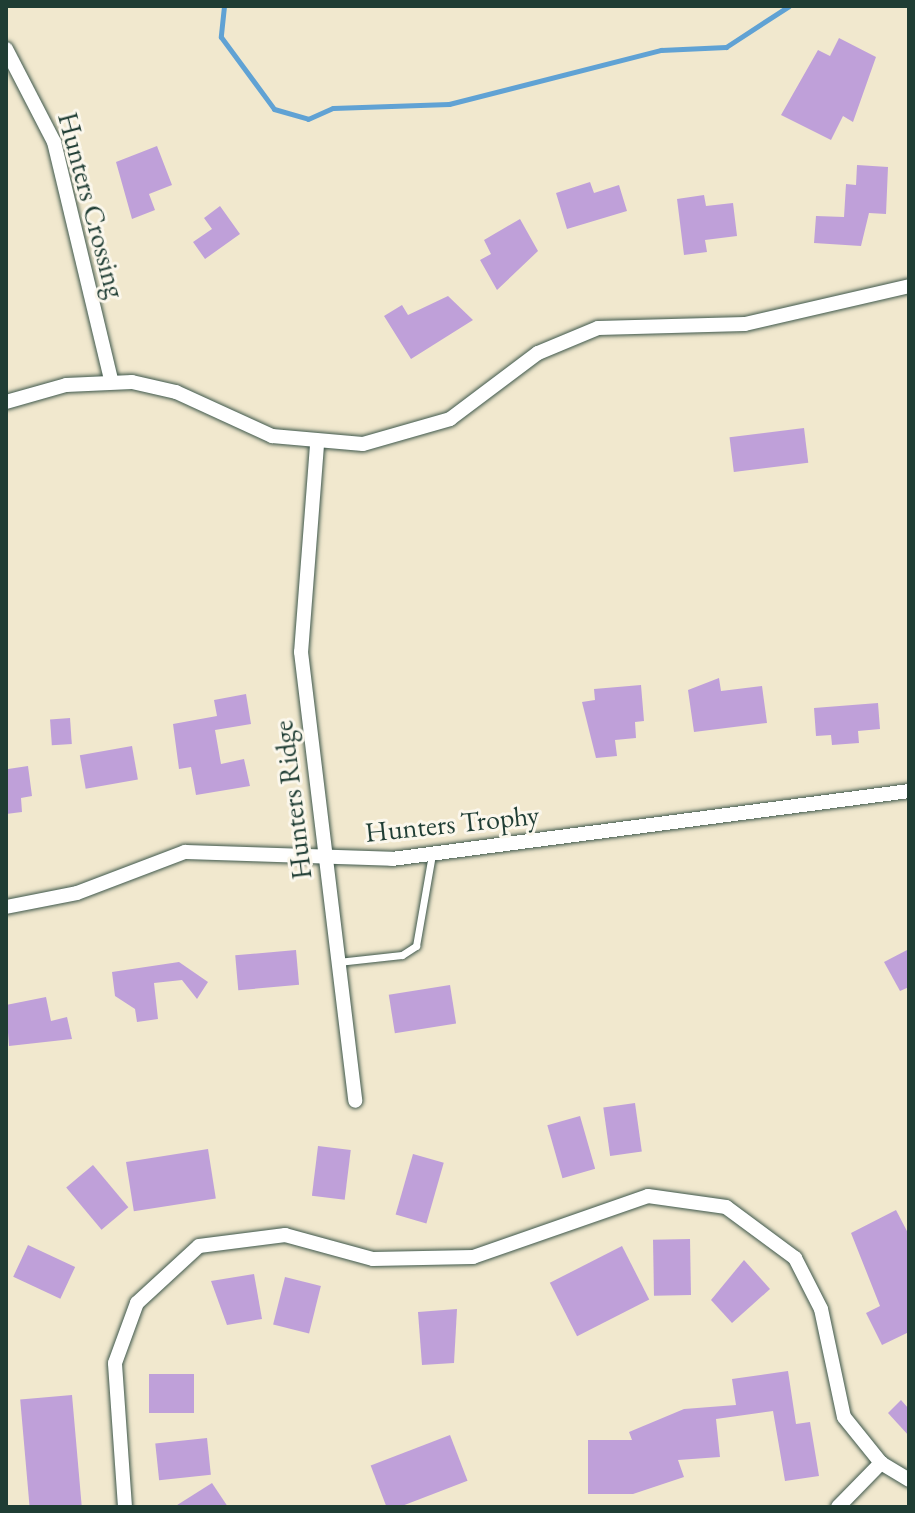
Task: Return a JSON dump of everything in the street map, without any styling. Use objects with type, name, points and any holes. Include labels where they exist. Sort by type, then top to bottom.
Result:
[{"type":"street","name":"Hunters Crossing","points":[[6,49],[54,142],[111,380]]},
{"type":"street","points":[[6,402],[111,380],[176,392],[272,436],[317,445],[423,431],[471,406],[538,353],[598,328],[745,324],[909,286]]},
{"type":"street","name":"Hunters Ridge","points":[[317,445],[300,642],[355,1101]]},
{"type":"street","name":"Hunters Trophy","points":[[6,907],[77,893],[185,852],[326,858],[432,854],[909,791]]},
{"type":"street","points":[[125,1507],[115,1363],[137,1303],[199,1246],[285,1235],[373,1259],[473,1257],[648,1196],[726,1207],[795,1258],[821,1309],[844,1417],[881,1463],[909,1480]]},
{"type":"street","points":[[838,1507],[881,1463]]},
{"type":"lane","points":[[338,962],[402,955],[416,946],[432,854]]},
{"type":"building","points":[[839,38],[876,57],[853,122],[843,116],[831,140],[781,115],[818,50],[830,56]]},
{"type":"building","points":[[157,146],[172,185],[149,194],[155,210],[132,219],[116,162]]},
{"type":"building","points":[[857,165],[888,167],[886,214],[869,213],[861,246],[814,243],[816,216],[844,217],[846,184],[856,185]]},
{"type":"building","points":[[590,182],[594,193],[619,185],[627,211],[567,229],[556,193]]},
{"type":"building","points":[[704,195],[706,206],[733,203],[737,236],[705,240],[707,252],[684,255],[677,199]]},
{"type":"building","points":[[220,206],[240,234],[205,259],[193,242],[212,229],[204,218]]},
{"type":"building","points":[[520,219],[538,251],[497,290],[480,260],[491,254],[484,240]]},
{"type":"building","points":[[448,296],[473,320],[411,359],[384,316],[402,305],[408,315]]},
{"type":"building","points":[[804,428],[808,463],[734,472],[730,437]]},
{"type":"building","points":[[719,678],[721,691],[762,686],[767,723],[694,732],[688,690]]},
{"type":"building","points":[[641,685],[644,721],[635,722],[636,738],[615,740],[617,756],[596,758],[582,702],[595,700],[594,689]]},
{"type":"building","points":[[246,694],[251,724],[215,730],[221,764],[244,759],[250,786],[196,795],[191,767],[179,769],[173,724],[217,716],[214,700]]},
{"type":"building","points":[[878,703],[880,729],[858,731],[859,743],[832,745],[831,735],[816,736],[814,708]]},
{"type":"building","points":[[70,718],[72,744],[52,745],[50,719]]},
{"type":"building","points":[[132,746],[138,779],[86,789],[80,755]]},
{"type":"building","points":[[28,766],[32,796],[21,798],[22,812],[6,814],[8,769]]},
{"type":"building","points":[[909,949],[909,987],[900,991],[884,962]]},
{"type":"building","points":[[296,950],[299,985],[238,990],[235,955]]},
{"type":"building","points":[[179,962],[208,982],[197,999],[182,980],[154,983],[158,1019],[137,1022],[135,1009],[115,996],[112,972]]},
{"type":"building","points":[[450,985],[456,1024],[395,1033],[389,995]]},
{"type":"building","points":[[46,997],[51,1021],[67,1017],[72,1039],[9,1046],[6,1005]]},
{"type":"building","points":[[635,1103],[642,1152],[610,1156],[603,1107]]},
{"type":"building","points":[[580,1116],[595,1169],[562,1178],[547,1125]]},
{"type":"building","points":[[318,1146],[351,1150],[345,1200],[312,1196]]},
{"type":"building","points":[[208,1149],[216,1198],[134,1211],[126,1162]]},
{"type":"building","points":[[413,1154],[444,1163],[426,1223],[396,1215]]},
{"type":"building","points":[[93,1165],[128,1207],[102,1230],[66,1187]]},
{"type":"building","points":[[896,1210],[909,1235],[909,1332],[882,1345],[866,1313],[880,1306],[851,1233]]},
{"type":"building","points":[[690,1239],[691,1295],[654,1296],[653,1240]]},
{"type":"building","points":[[28,1245],[75,1267],[60,1299],[13,1277]]},
{"type":"building","points":[[622,1246],[649,1299],[577,1336],[550,1283]]},
{"type":"building","points":[[744,1260],[770,1289],[732,1323],[711,1300]]},
{"type":"building","points":[[254,1274],[262,1319],[227,1325],[211,1281]]},
{"type":"building","points":[[285,1277],[321,1286],[309,1333],[273,1325]]},
{"type":"building","points":[[457,1309],[454,1363],[422,1365],[418,1312]]},
{"type":"building","points":[[788,1371],[796,1424],[810,1422],[819,1476],[785,1481],[773,1411],[716,1419],[720,1457],[678,1460],[684,1477],[633,1494],[588,1494],[588,1440],[632,1440],[629,1432],[684,1409],[736,1405],[732,1379]]},
{"type":"building","points":[[149,1374],[194,1374],[194,1413],[149,1413]]},
{"type":"building","points":[[72,1395],[82,1507],[30,1507],[20,1400]]},
{"type":"building","points":[[901,1400],[909,1409],[909,1436],[888,1413]]},
{"type":"building","points":[[450,1435],[468,1481],[399,1507],[387,1507],[371,1465]]},
{"type":"building","points":[[207,1438],[211,1475],[159,1480],[155,1443]]},
{"type":"building","points":[[212,1483],[228,1507],[174,1507]]},
{"type":"waterway","points":[[224,6],[221,37],[274,109],[308,119],[333,108],[449,104],[661,50],[726,47],[789,6]]}]
